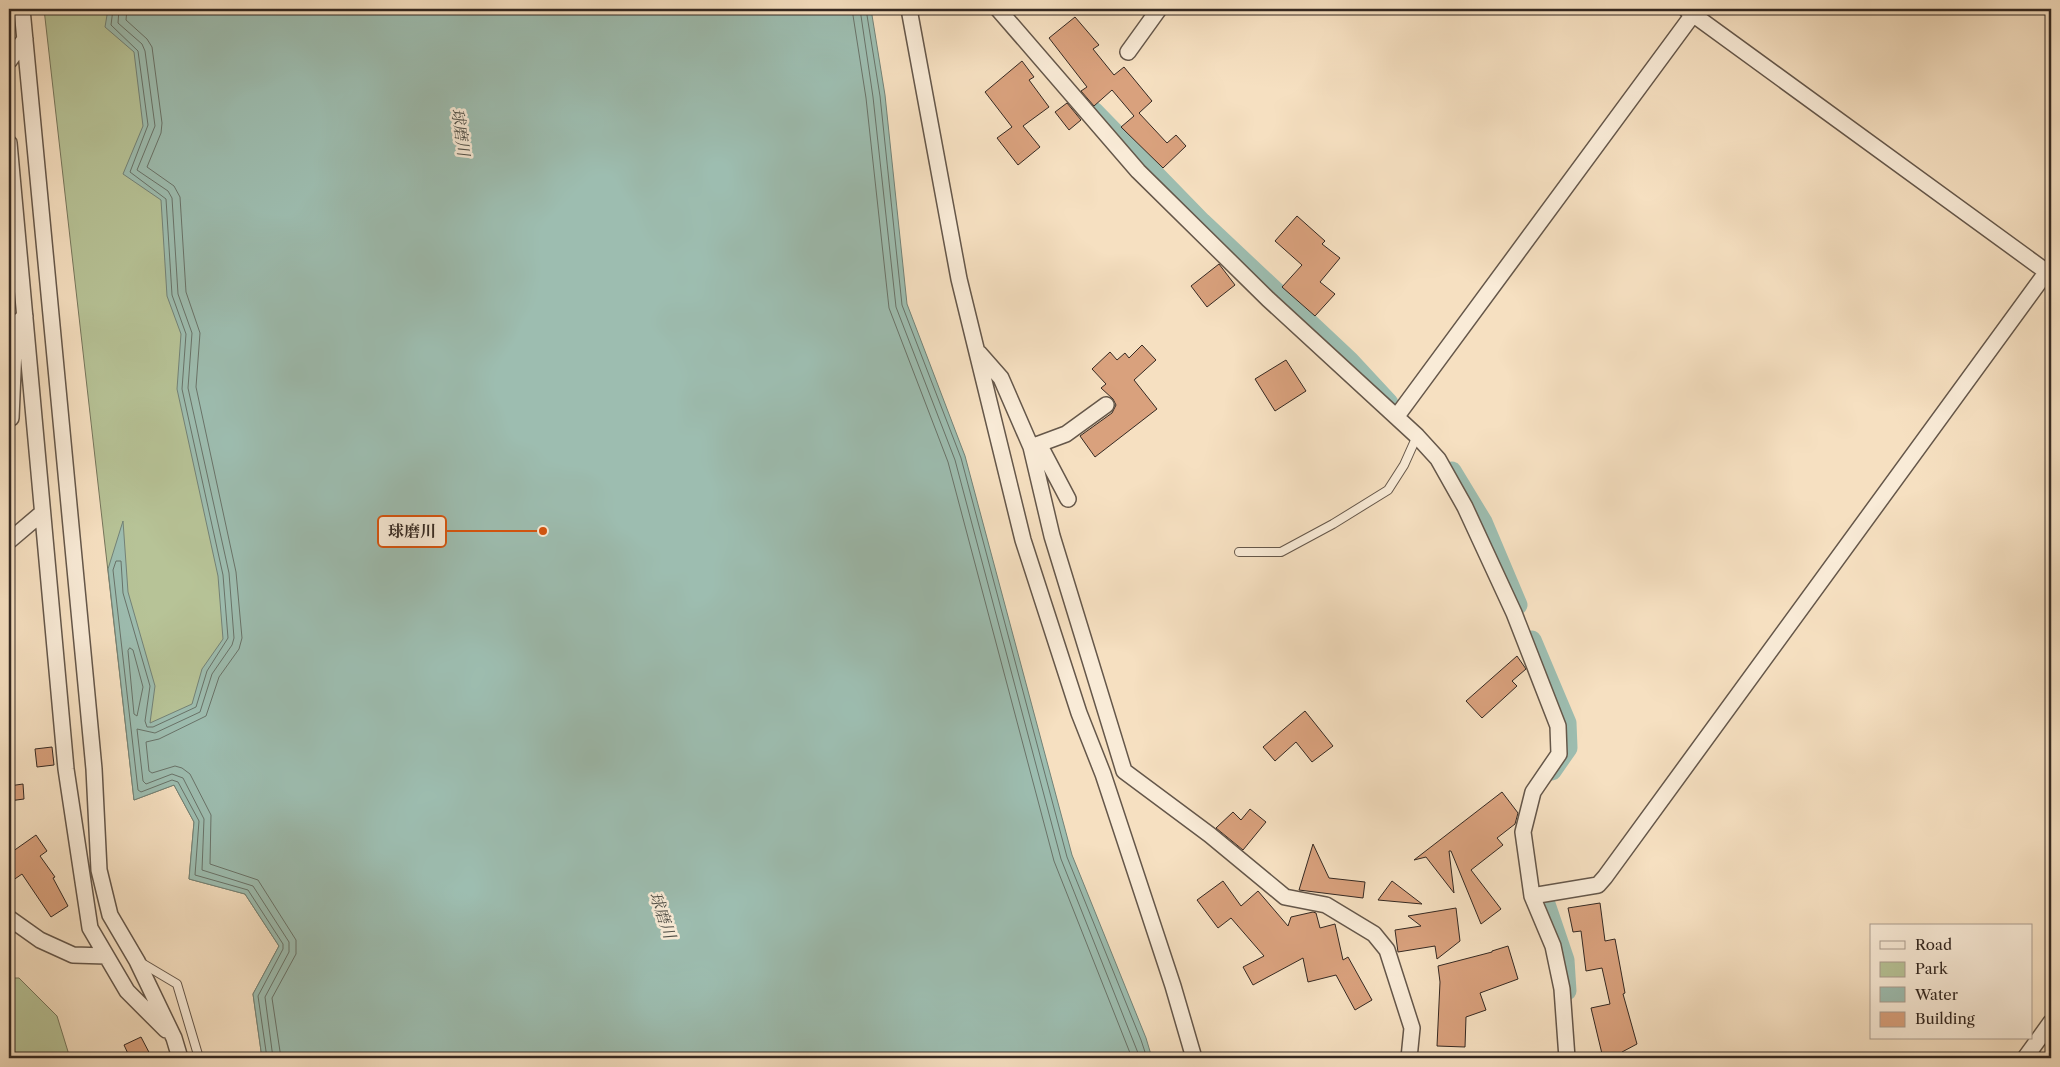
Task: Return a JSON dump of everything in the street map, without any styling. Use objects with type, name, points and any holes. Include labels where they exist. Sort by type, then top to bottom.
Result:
[{"type":"street","points":[[22,9],[94,769],[98,870],[110,915],[137,961],[174,1038],[180,1058]]},
{"type":"street","points":[[909,9],[959,279],[1024,540],[1079,713],[1103,774],[1173,986],[1194,1058]]},
{"type":"street","points":[[998,9],[1138,171],[1268,300],[1418,436],[1438,459],[1465,507],[1514,613],[1558,726],[1559,754],[1533,792],[1523,832],[1532,896],[1554,954],[1562,988],[1567,1058]]},
{"type":"street","points":[[1128,52],[1160,9]]},
{"type":"street","points":[[1397,416],[1692,11],[2050,271],[1605,877],[1598,884],[1532,896]]},
{"type":"street","points":[[9,61],[25,39]]},
{"type":"street","points":[[9,143],[66,769],[90,928],[127,991],[174,1038]]},
{"type":"street","points":[[11,418],[15,325],[25,316]]},
{"type":"street","points":[[977,350],[1001,378],[1035,446],[1068,499]]},
{"type":"street","points":[[1035,446],[1066,434],[1106,405]]},
{"type":"street","points":[[1035,446],[1052,536],[1124,771],[1210,835],[1248,869],[1285,897],[1326,905],[1374,934],[1387,950],[1412,1028],[1409,1058]]},
{"type":"street","points":[[9,542],[42,513]]},
{"type":"street","points":[[9,918],[40,940],[73,955],[106,956]]},
{"type":"street","points":[[2024,1058],[2051,1022]]},
{"type":"lane","points":[[1239,552],[1281,552],[1333,524],[1388,490],[1404,465],[1418,436]]},
{"type":"lane","points":[[137,961],[177,984],[199,1058]]},
{"type":"green space","points":[[44,9],[220,9],[341,932],[262,1058],[253,994],[279,946],[245,894],[189,879],[194,822],[174,785],[134,800]]},
{"type":"green space","points":[[9,978],[19,978],[57,1016],[70,1058],[9,1058]]},
{"type":"water","points":[[108,9],[871,9],[885,95],[907,304],[965,456],[1072,855],[1146,1038],[1152,1058],[262,1058],[253,994],[279,946],[245,894],[189,879],[194,822],[174,785],[134,800],[108,569],[123,521],[128,592],[155,686],[150,723],[192,704],[202,669],[223,639],[218,576],[177,389],[181,334],[167,296],[161,200],[123,174],[143,126],[134,52],[105,27]]},
{"type":"building","points":[[1075,17],[1099,45],[1093,49],[1114,75],[1124,67],[1152,101],[1139,113],[1167,143],[1176,135],[1186,146],[1163,168],[1121,127],[1134,116],[1112,90],[1094,106],[1081,91],[1087,87],[1049,38]]},
{"type":"building","points":[[1022,61],[1034,77],[1029,80],[1049,107],[1023,126],[1040,147],[1018,165],[997,138],[1012,127],[985,92]]},
{"type":"building","points":[[1067,103],[1081,120],[1069,130],[1055,112]]},
{"type":"building","points":[[1297,216],[1325,241],[1322,244],[1340,258],[1320,282],[1335,294],[1315,316],[1282,287],[1302,265],[1275,241]]},
{"type":"building","points":[[1219,264],[1235,285],[1207,307],[1191,286]]},
{"type":"building","points":[[1142,345],[1156,360],[1134,380],[1157,409],[1095,457],[1080,436],[1112,413],[1116,405],[1113,399],[1101,388],[1106,384],[1092,369],[1110,352],[1117,360],[1125,353],[1129,358]]},
{"type":"building","points":[[1286,360],[1306,391],[1275,411],[1255,379]]},
{"type":"building","points":[[1517,656],[1526,669],[1512,681],[1517,686],[1482,718],[1466,701]]},
{"type":"building","points":[[1305,711],[1333,746],[1312,762],[1296,742],[1275,761],[1263,747]]},
{"type":"building","points":[[52,747],[54,765],[37,767],[35,749]]},
{"type":"building","points":[[23,784],[24,799],[9,801],[9,786]]},
{"type":"building","points":[[1502,792],[1518,813],[1515,824],[1497,838],[1503,845],[1471,870],[1501,909],[1481,924],[1451,851],[1449,851],[1454,893],[1426,857],[1414,860]]},
{"type":"building","points":[[1250,809],[1266,822],[1243,850],[1216,828],[1233,812],[1241,820]]},
{"type":"building","points":[[36,835],[47,851],[40,856],[55,877],[53,878],[68,906],[51,917],[22,874],[9,883],[9,854]]},
{"type":"building","points":[[1313,844],[1329,878],[1365,882],[1363,898],[1299,890]]},
{"type":"building","points":[[1223,881],[1241,906],[1258,891],[1288,926],[1291,917],[1313,912],[1316,913],[1320,928],[1335,924],[1343,960],[1348,957],[1372,1000],[1355,1010],[1336,975],[1308,982],[1303,958],[1253,985],[1243,967],[1264,956],[1231,918],[1218,928],[1197,900]]},
{"type":"building","points":[[1392,881],[1422,904],[1378,900]]},
{"type":"building","points":[[1600,903],[1605,941],[1615,939],[1625,993],[1623,994],[1637,1044],[1622,1052],[1626,1058],[1603,1058],[1591,1008],[1610,1004],[1602,968],[1586,971],[1581,931],[1573,932],[1568,908]]},
{"type":"building","points":[[1456,908],[1460,941],[1437,959],[1435,946],[1398,952],[1395,930],[1421,926],[1408,916]]},
{"type":"building","points":[[1508,946],[1518,979],[1480,993],[1486,1010],[1466,1017],[1465,1047],[1437,1046],[1440,982],[1438,966]]},
{"type":"building","points":[[141,1037],[152,1058],[130,1058],[124,1045]]},
{"type":"waterway","points":[[1094,111],[1202,222],[1350,361],[1389,403]]},
{"type":"waterway","points":[[1452,471],[1483,522],[1518,605]]},
{"type":"waterway","points":[[1532,640],[1567,723],[1568,748],[1552,771]]},
{"type":"waterway","points":[[1544,898],[1565,960],[1567,991]]},
{"type":"place","name":"球磨川","points":[[543,531]]}]
